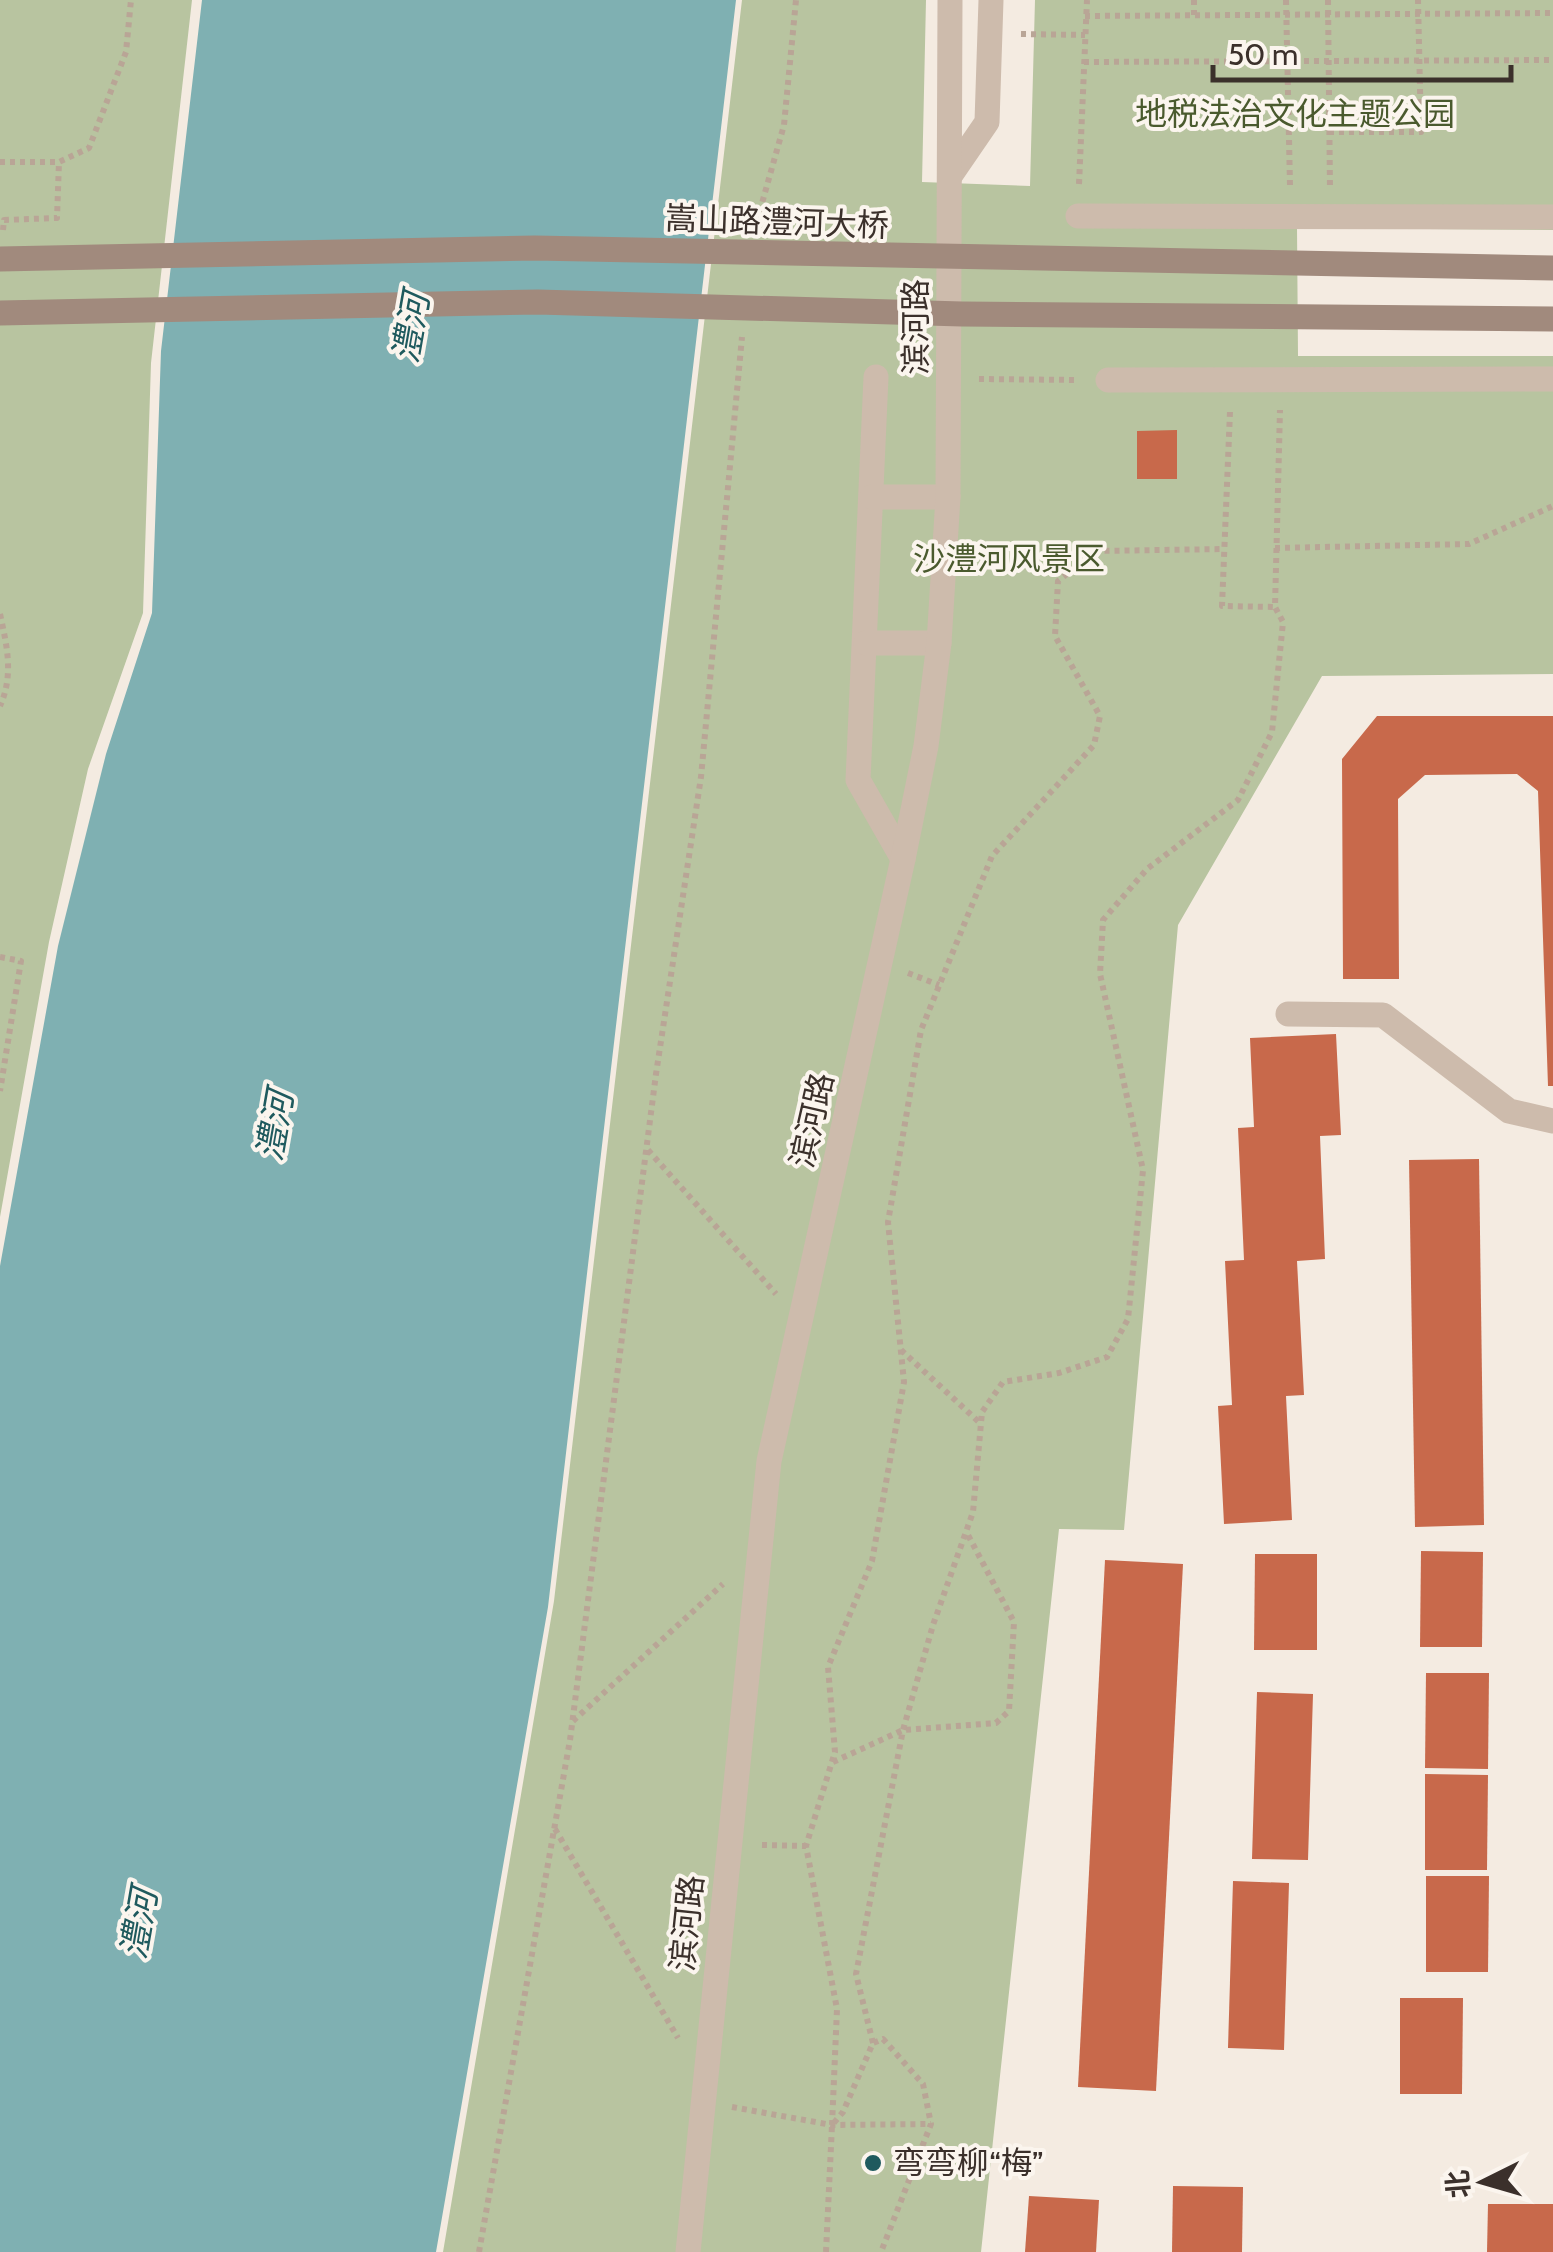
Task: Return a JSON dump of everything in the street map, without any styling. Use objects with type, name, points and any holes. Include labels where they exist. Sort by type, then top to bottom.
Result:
[{"type":"main road","name":"嵩山路澧河大桥","points":[[1,248],[535,248],[1553,268]]},
{"type":"main road","points":[[0,312],[538,302],[962,314],[1553,319]]},
{"type":"street","name":"滨河路","points":[[688,2252],[768,1461],[903,860],[926,746],[939,643],[948,496],[950,0]]},
{"type":"street","points":[[950,176],[986,122],[991,0]]},
{"type":"street","points":[[1078,216],[1553,218]]},
{"type":"street","points":[[876,377],[858,780],[903,860]]},
{"type":"street","points":[[1108,380],[1553,379]]},
{"type":"street","points":[[872,497],[948,496]]},
{"type":"street","points":[[866,643],[939,643]]},
{"type":"street","points":[[1288,1014],[1383,1015],[1509,1111],[1553,1121]]},
{"type":"path","points":[[0,162],[59,162],[89,148],[126,52],[132,0]]},
{"type":"path","points":[[756,226],[784,125],[796,0]]},
{"type":"path","points":[[1078,216],[1087,0]]},
{"type":"path","points":[[1194,0],[1194,15]]},
{"type":"path","points":[[1286,0],[1292,216]]},
{"type":"path","points":[[1328,0],[1331,217]]},
{"type":"path","points":[[1329,132],[1421,132],[1418,0]]},
{"type":"path","points":[[1086,16],[1553,14]]},
{"type":"path","points":[[990,33],[1085,35]]},
{"type":"path","points":[[1084,62],[1553,60]]},
{"type":"path","points":[[1,248],[2,220],[57,218],[59,162]]},
{"type":"path","points":[[480,2252],[572,1721],[701,776],[744,324]]},
{"type":"path","points":[[948,379],[1108,380]]},
{"type":"path","points":[[1232,380],[1222,606],[1275,607]]},
{"type":"path","points":[[832,2125],[843,2112],[873,2043],[856,1974],[903,1730],[974,1512],[982,1412],[1002,1382],[1060,1372],[1107,1357],[1128,1319],[1142,1170],[1100,974],[1103,920],[1147,869],[1238,800],[1272,732],[1282,622],[1275,607],[1281,381]]},
{"type":"path","points":[[1276,548],[1469,544],[1553,506]]},
{"type":"path","points":[[826,2252],[837,2009],[806,1846],[835,1752],[828,1667],[872,1561],[904,1382],[888,1222],[921,1030],[992,856],[1070,766],[1094,745],[1100,716],[1056,636],[1058,581],[1096,552],[1224,549]]},
{"type":"path","points":[[0,614],[9,652],[8,688],[0,706]]},
{"type":"path","points":[[0,958],[21,961],[0,1091]]},
{"type":"path","points":[[647,1150],[800,1321]]},
{"type":"path","points":[[900,1349],[981,1424]]},
{"type":"path","points":[[832,1762],[903,1730],[996,1723],[1009,1711],[1014,1622],[966,1532]]},
{"type":"path","points":[[572,1721],[760,1549]]},
{"type":"path","points":[[554,1828],[702,2090],[832,2125],[931,2124]]},
{"type":"path","points":[[728,1844],[806,1846]]},
{"type":"path","points":[[873,2043],[884,2039],[922,2084],[931,2124],[880,2252]]},
{"type":"green space","points":[[0,0],[192,0],[151,363],[143,613],[88,769],[49,942],[0,1217]]},
{"type":"green space","name":"沙澧河风景区","points":[[742,0],[926,0],[922,182],[1030,186],[1035,0],[1553,0],[1553,230],[1297,228],[1298,356],[1553,356],[1553,674],[1322,676],[1178,925],[1124,1530],[1059,1529],[981,2252],[443,2252],[554,1601]]},
{"type":"water","name":"澧河","points":[[202,0],[736,0],[548,1607],[436,2252],[0,2252],[0,1266],[58,946],[106,754],[152,613],[161,351]]},
{"type":"building","points":[[1177,430],[1177,479],[1137,479],[1137,431]]},
{"type":"building","points":[[1377,716],[1553,716],[1553,1086],[1548,1086],[1538,791],[1517,774],[1425,775],[1398,799],[1399,979],[1343,979],[1342,759]]},
{"type":"building","points":[[1336,1034],[1341,1135],[1320,1136],[1325,1259],[1297,1261],[1304,1395],[1286,1396],[1292,1520],[1224,1524],[1218,1406],[1232,1405],[1225,1261],[1244,1260],[1238,1128],[1254,1127],[1250,1038]]},
{"type":"building","points":[[1479,1159],[1484,1525],[1415,1527],[1409,1160]]},
{"type":"building","points":[[1421,1551],[1483,1552],[1482,1647],[1420,1647]]},
{"type":"building","points":[[1255,1554],[1317,1554],[1317,1650],[1254,1650]]},
{"type":"building","points":[[1105,1560],[1183,1564],[1156,2091],[1078,2087]]},
{"type":"building","points":[[1426,1673],[1489,1673],[1488,1769],[1425,1768]]},
{"type":"building","points":[[1257,1692],[1313,1694],[1308,1860],[1252,1859]]},
{"type":"building","points":[[1425,1774],[1488,1775],[1487,1870],[1425,1870]]},
{"type":"building","points":[[1426,1876],[1489,1876],[1488,1972],[1426,1972]]},
{"type":"building","points":[[1233,1881],[1289,1883],[1284,2050],[1228,2048]]},
{"type":"building","points":[[1400,1998],[1463,1998],[1462,2094],[1400,2094]]},
{"type":"building","points":[[1173,2186],[1243,2187],[1242,2252],[1172,2252]]},
{"type":"building","points":[[1029,2196],[1099,2200],[1096,2252],[1025,2252]]},
{"type":"building","points":[[1488,2204],[1553,2204],[1553,2252],[1487,2252]]},
{"type":"place","name":"弯弯柳“梅”","points":[[873,2163]]},
{"type":"park label","name":"地税法治文化主题公园","points":[[1295,114]]}]
